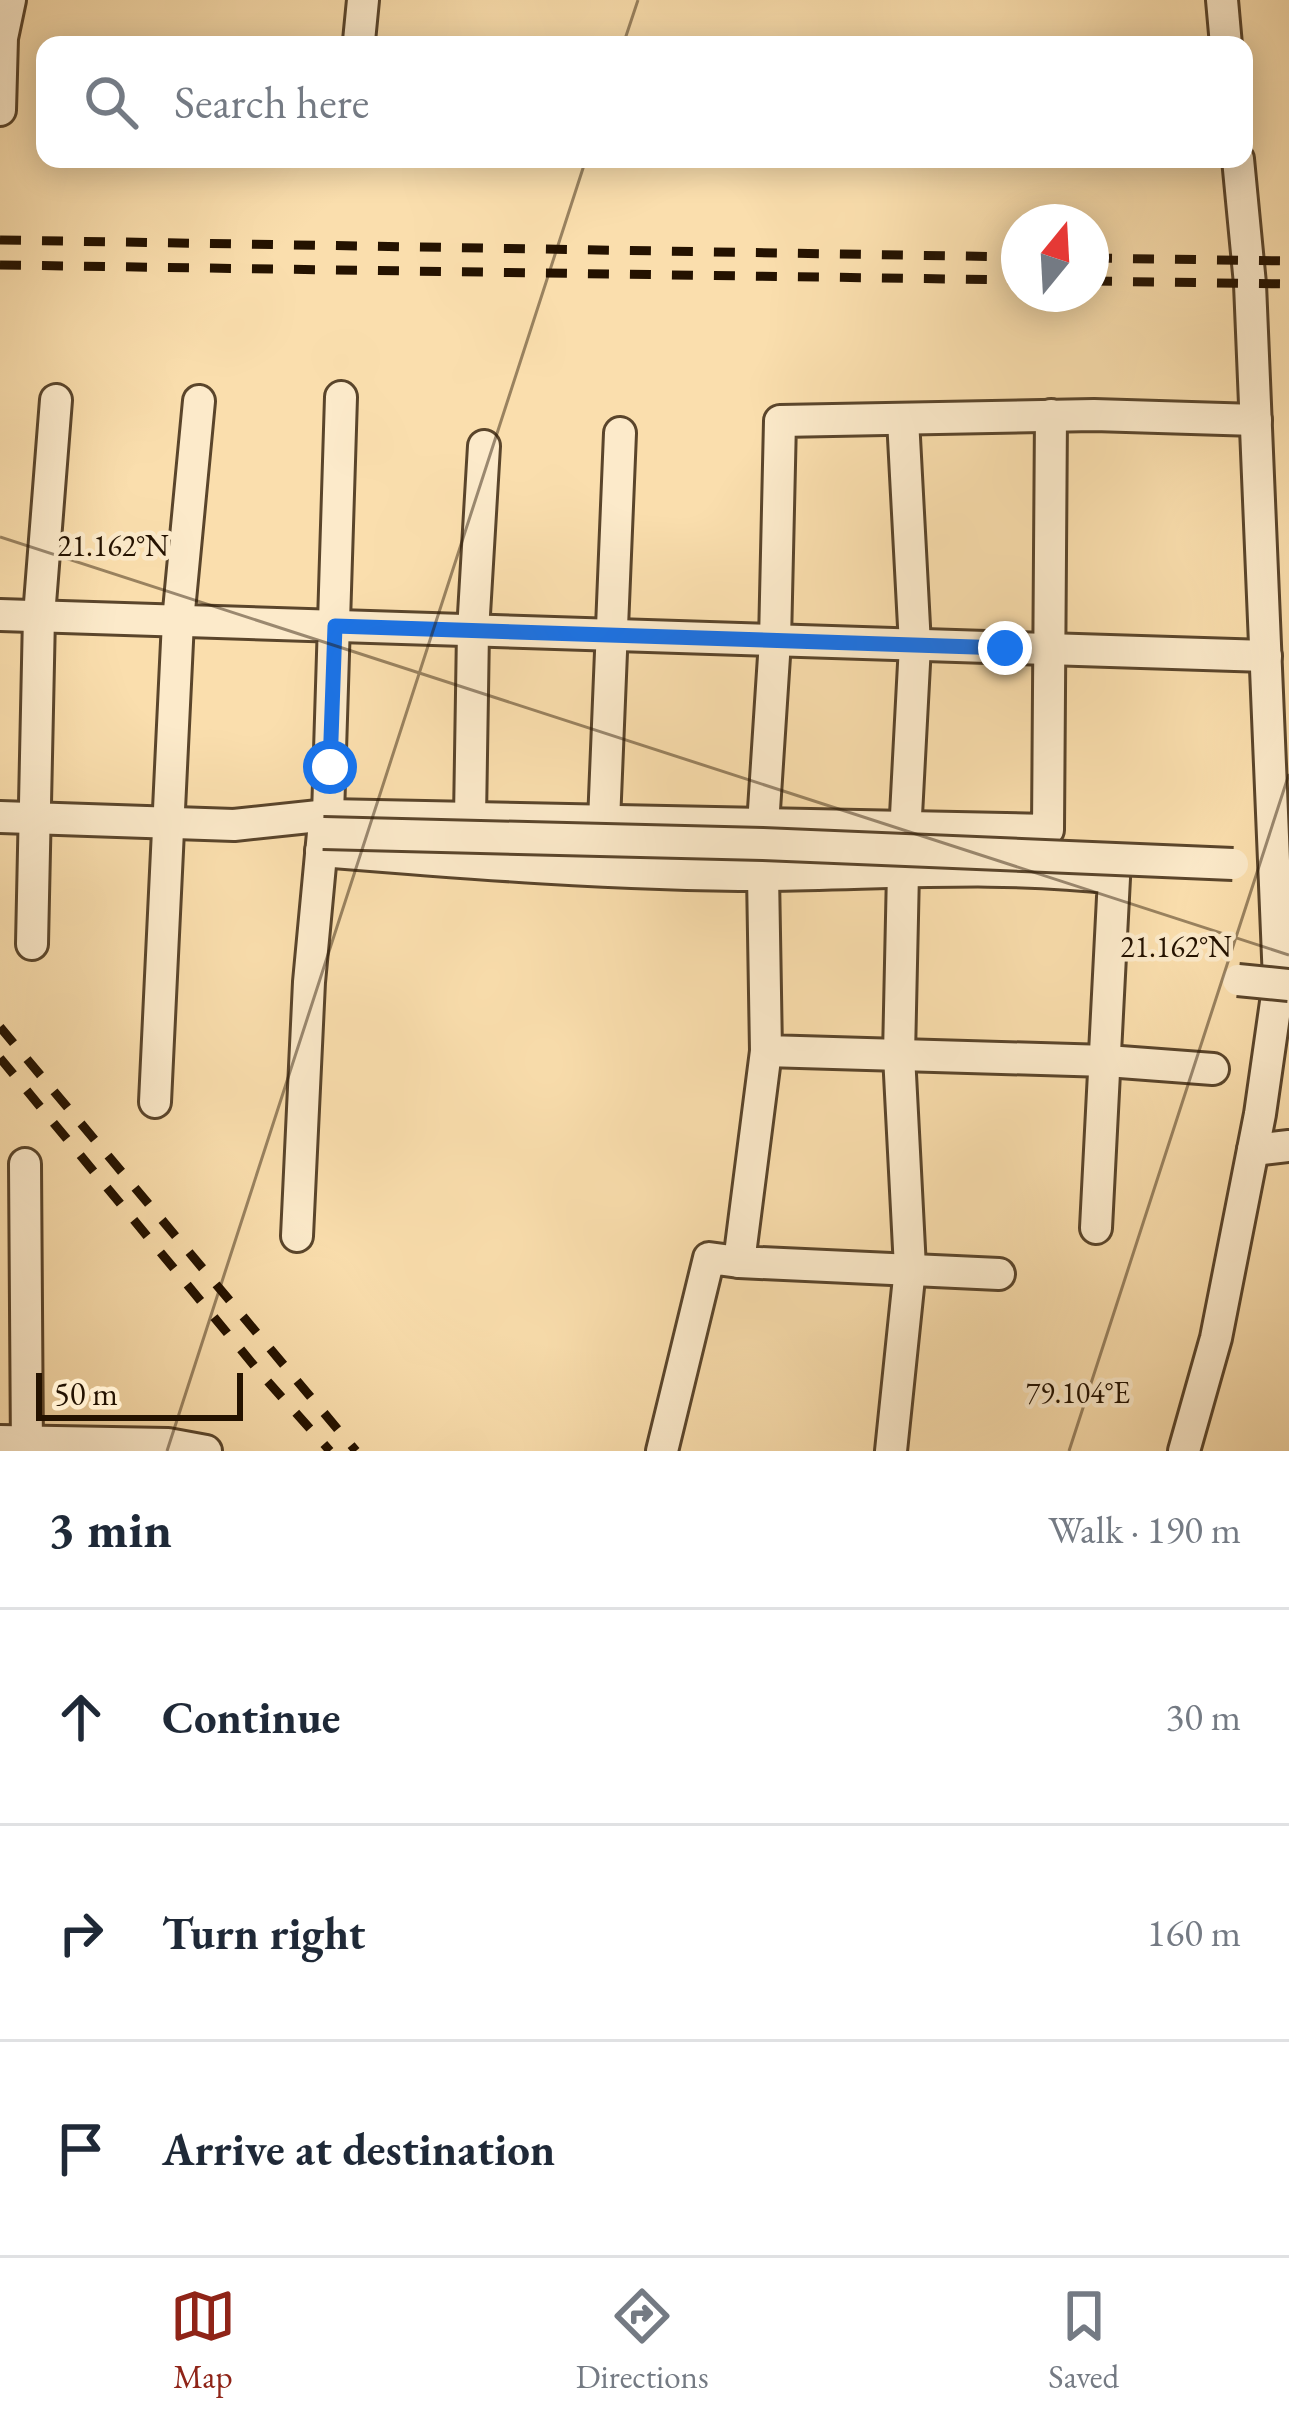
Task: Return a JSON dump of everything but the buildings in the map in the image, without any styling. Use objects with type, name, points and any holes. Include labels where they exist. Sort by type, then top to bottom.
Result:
[{"type":"street","points":[[0,110],[2,38],[10,0]]},
{"type":"street","points":[[359,36],[363,0]]},
{"type":"street","points":[[1222,0],[1225,36]]},
{"type":"street","points":[[1188,1450],[1216,1338],[1285,995],[1266,656],[1277,618],[1256,420],[1239,168]]},
{"type":"street","points":[[297,1236],[309,982],[324,833],[335,626],[340,397]]},
{"type":"street","points":[[32,944],[39,616],[56,400]]},
{"type":"street","points":[[155,1102],[178,621],[199,401]]},
{"type":"street","points":[[764,825],[776,641],[780,421],[1051,416],[1256,420]]},
{"type":"street","points":[[324,833],[470,818],[1048,830],[1051,416]]},
{"type":"street","points":[[891,1451],[910,1268],[899,1055],[915,645],[903,418]]},
{"type":"street","points":[[604,821],[620,433]]},
{"type":"street","points":[[470,818],[473,631],[484,446]]},
{"type":"street","points":[[0,615],[1266,656]]},
{"type":"street","points":[[0,817],[1233,865]]},
{"type":"street","points":[[324,833],[491,865],[1114,878],[1096,1228]]},
{"type":"street","points":[[739,1262],[766,1052],[763,874]]},
{"type":"street","points":[[1238,980],[1285,995]]},
{"type":"street","points":[[766,1052],[1107,1061],[1213,1069]]},
{"type":"street","points":[[1253,1150],[1289,1146]]},
{"type":"street","points":[[25,1164],[18,1444],[206,1451]]},
{"type":"street","points":[[662,1451],[709,1258],[999,1274]]},
{"type":"railway","points":[[0,240],[1001,257]]},
{"type":"railway","points":[[1109,258],[1289,261]]},
{"type":"railway","points":[[0,265],[1001,280]]},
{"type":"railway","points":[[1109,281],[1289,284]]},
{"type":"railway","points":[[0,1027],[356,1451]]},
{"type":"railway","points":[[0,1058],[330,1451]]},
{"type":"route","points":[[330,767],[335,626],[1005,648]]}]
